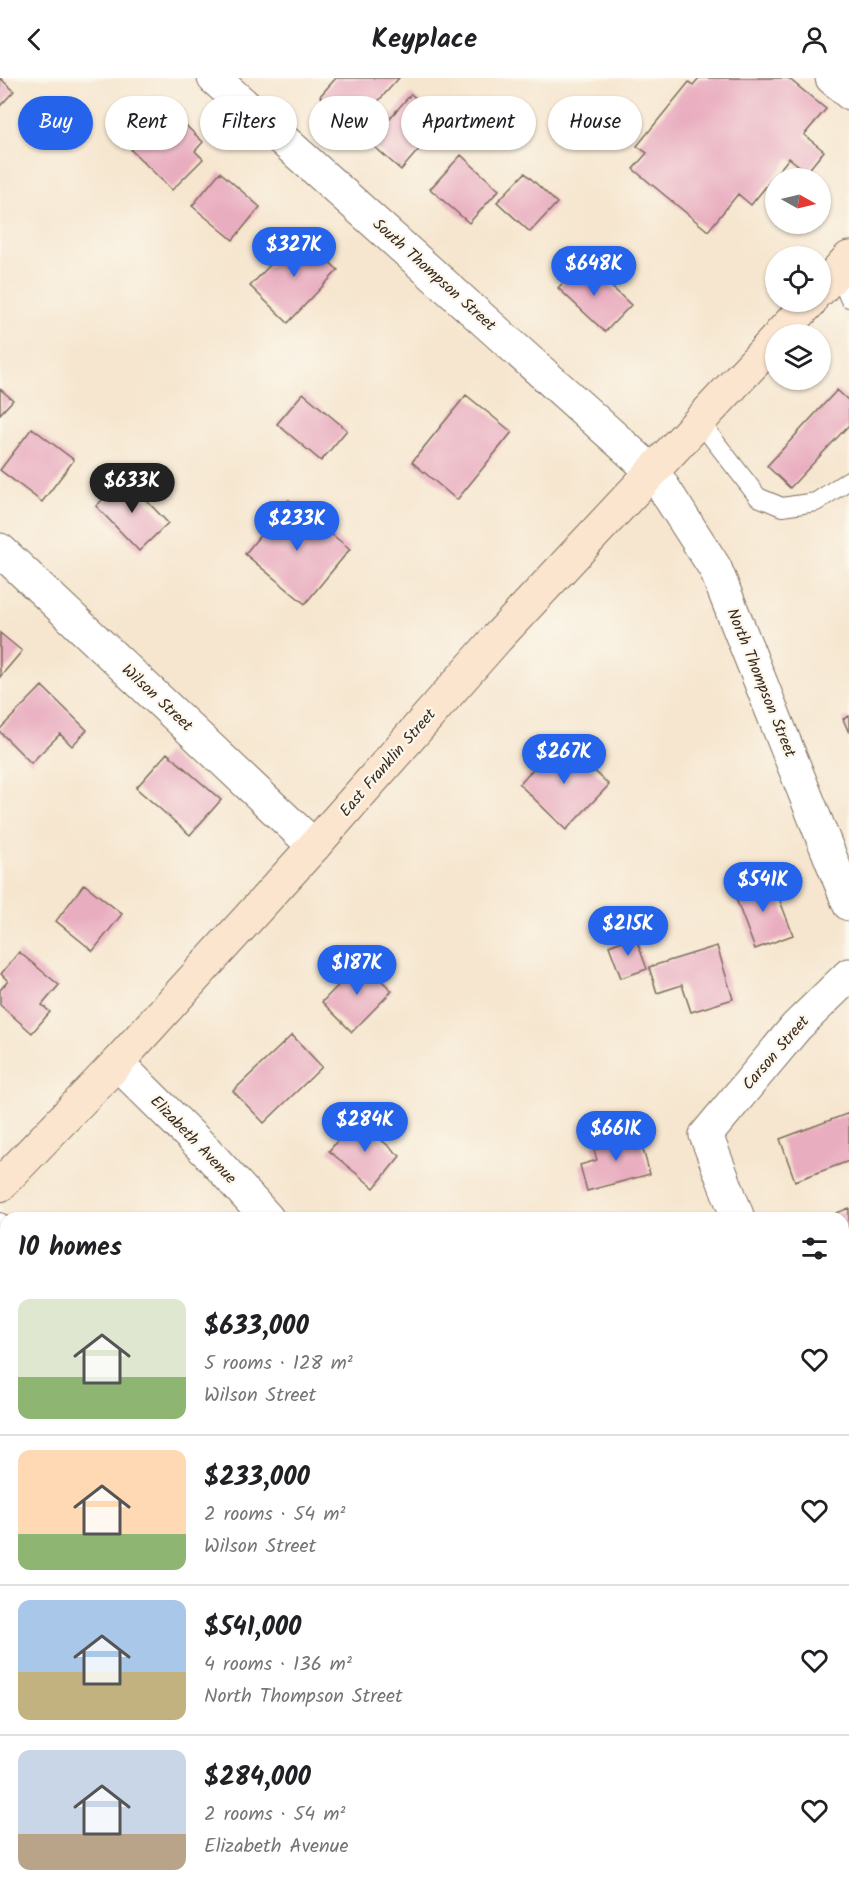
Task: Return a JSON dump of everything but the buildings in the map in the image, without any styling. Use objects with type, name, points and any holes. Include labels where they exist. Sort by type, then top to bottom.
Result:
[{"type":"main road","points":[[789,324],[801,312]]},
{"type":"main road","name":"East Franklin Street","points":[[0,1185],[117,1063],[314,846],[497,638],[654,473],[765,351]]},
{"type":"street","name":"South Thompson Street","points":[[214,78],[654,473]]},
{"type":"street","points":[[832,78],[849,93]]},
{"type":"street","name":"North Thompson Street","points":[[654,473],[715,568],[849,904]]},
{"type":"street","name":"Wilson Street","points":[[0,550],[314,846]]},
{"type":"street","name":"Carson Street","points":[[736,1212],[705,1135],[796,1027],[849,975]]},
{"type":"street","name":"Elizabeth Avenue","points":[[117,1063],[207,1152],[262,1212]]},
{"type":"lane","points":[[700,422],[758,497],[782,507],[816,502],[849,480]]}]
